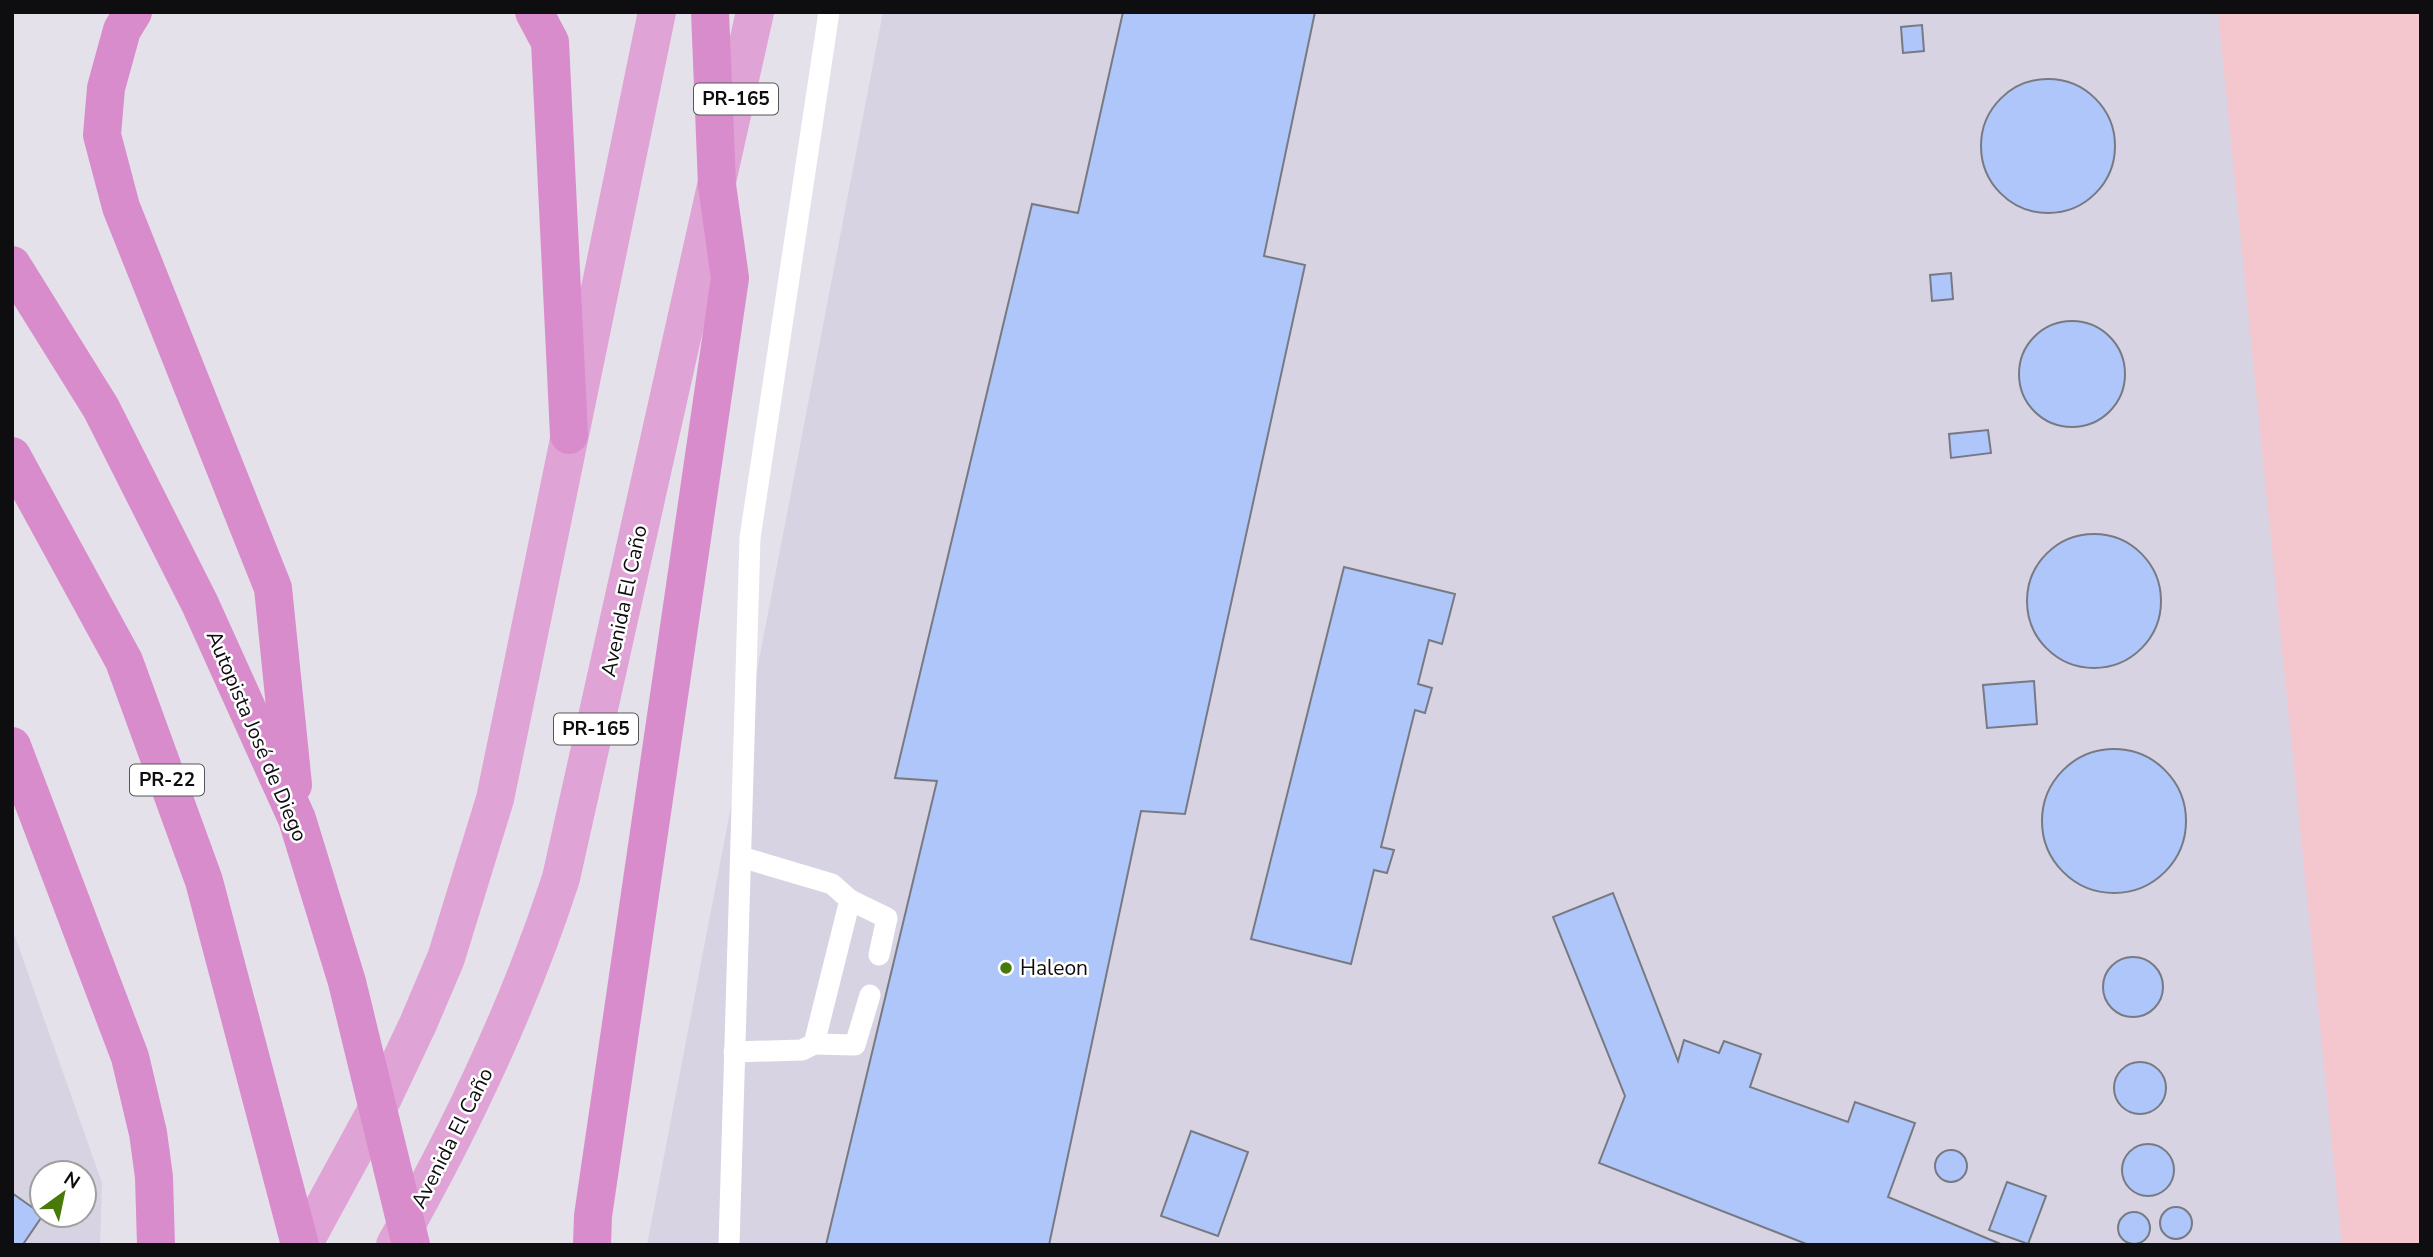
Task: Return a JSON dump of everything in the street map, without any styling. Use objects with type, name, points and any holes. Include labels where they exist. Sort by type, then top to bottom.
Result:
[{"type":"highway","points":[[133,12],[122,30],[106,88],[102,135],[121,207],[273,588],[297,819]]},
{"type":"highway","points":[[534,12],[550,42],[569,435]]},
{"type":"highway","points":[[302,1245],[389,1086],[418,1024],[455,931],[495,799],[657,12]]},
{"type":"highway","points":[[592,1245],[595,1203],[730,278],[717,185],[710,12]]},
{"type":"highway","name":"Avenida El Caño","points":[[395,1245],[456,1133],[498,1047],[536,954],[561,878],[755,12]]},
{"type":"highway","name":"Autopista José de Diego","points":[[12,265],[102,408],[200,604],[297,819],[347,982],[411,1245]]},
{"type":"highway","name":"PR-22","points":[[12,456],[124,661],[204,881],[302,1245]]},
{"type":"highway","points":[[12,746],[130,1057],[151,1155],[156,1245]]},
{"type":"lane","points":[[729,1245],[750,538],[829,12]]},
{"type":"lane","points":[[741,857],[832,884],[850,900],[887,918],[879,955]]},
{"type":"lane","points":[[814,1044],[850,900]]},
{"type":"lane","points":[[734,1052],[802,1050],[814,1044],[855,1045],[870,995]]},
{"type":"shaded area","points":[[883,12],[2421,12],[2421,1245],[647,1245]]},
{"type":"shaded area","points":[[2218,12],[2421,12],[2421,1245],[2342,1245]]},
{"type":"shaded area","points":[[12,928],[94,1159],[28,1159],[28,1229],[98,1229],[98,1172],[102,1183],[100,1245],[12,1245]]},
{"type":"building","points":[[1123,12],[1315,12],[1264,256],[1305,265],[1185,814],[1141,811],[1049,1245],[826,1245],[937,781],[895,778],[1032,204],[1078,213]]},
{"type":"building","points":[[1922,25],[1924,51],[1903,53],[1901,27]]},
{"type":"building","points":[[2048,79],[2074,84],[2095,99],[2110,120],[2115,146],[2110,172],[2095,193],[2074,208],[2048,213],[2022,208],[2001,193],[1986,172],[1981,146],[1986,120],[2001,99],[2022,84]]},
{"type":"building","points":[[1951,273],[1953,299],[1932,301],[1930,275]]},
{"type":"building","points":[[2072,321],[2092,325],[2110,336],[2121,354],[2125,374],[2121,394],[2110,412],[2092,423],[2072,427],[2052,423],[2034,412],[2023,394],[2019,374],[2023,354],[2034,336],[2052,325]]},
{"type":"building","points":[[1988,430],[1991,453],[1951,458],[1949,434]]},
{"type":"building","points":[[2094,534],[2120,539],[2142,553],[2156,575],[2161,601],[2156,627],[2142,649],[2120,663],[2094,668],[2068,663],[2046,649],[2032,627],[2027,601],[2032,575],[2046,553],[2068,539]]},
{"type":"building","points":[[1344,567],[1455,594],[1442,644],[1429,640],[1418,684],[1432,688],[1425,713],[1415,710],[1381,847],[1394,850],[1387,873],[1374,870],[1351,964],[1251,939]]},
{"type":"building","points":[[2034,681],[2037,724],[1987,728],[1983,685]]},
{"type":"building","points":[[2114,749],[2142,754],[2165,770],[2181,793],[2186,821],[2181,849],[2165,872],[2142,888],[2114,893],[2086,888],[2063,872],[2047,849],[2042,821],[2047,793],[2063,770],[2086,754]]},
{"type":"building","points":[[1613,893],[1678,1061],[1684,1040],[1719,1053],[1724,1041],[1761,1054],[1750,1087],[1848,1122],[1855,1102],[1915,1123],[1888,1197],[2003,1245],[1809,1245],[1599,1163],[1625,1096],[1553,917]]},
{"type":"building","points":[[2127,957],[2139,957],[2158,970],[2163,987],[2161,999],[2150,1012],[2139,1017],[2127,1017],[2108,1004],[2103,993],[2103,981],[2116,962]]},
{"type":"building","points":[[2140,1062],[2159,1069],[2166,1088],[2159,1107],[2140,1114],[2121,1107],[2114,1088],[2121,1069]]},
{"type":"building","points":[[1191,1131],[1248,1152],[1218,1236],[1161,1216]]},
{"type":"building","points":[[2148,1144],[2167,1151],[2174,1170],[2167,1189],[2148,1196],[2129,1189],[2122,1170],[2129,1151]]},
{"type":"building","points":[[1951,1150],[1962,1155],[1967,1166],[1962,1177],[1951,1182],[1940,1177],[1935,1166],[1940,1155]]},
{"type":"building","points":[[2007,1182],[2046,1196],[2028,1244],[1989,1230]]},
{"type":"building","points":[[12,1193],[28,1204],[28,1229],[34,1229],[24,1243],[26,1245],[12,1245]]},
{"type":"building","points":[[2176,1207],[2187,1212],[2192,1223],[2187,1234],[2176,1239],[2165,1234],[2160,1223],[2165,1212]]},
{"type":"building","points":[[2134,1212],[2145,1217],[2150,1228],[2145,1239],[2134,1244],[2123,1239],[2118,1228],[2123,1217]]},
{"type":"place","name":"Haleon","points":[[1006,968]]}]
